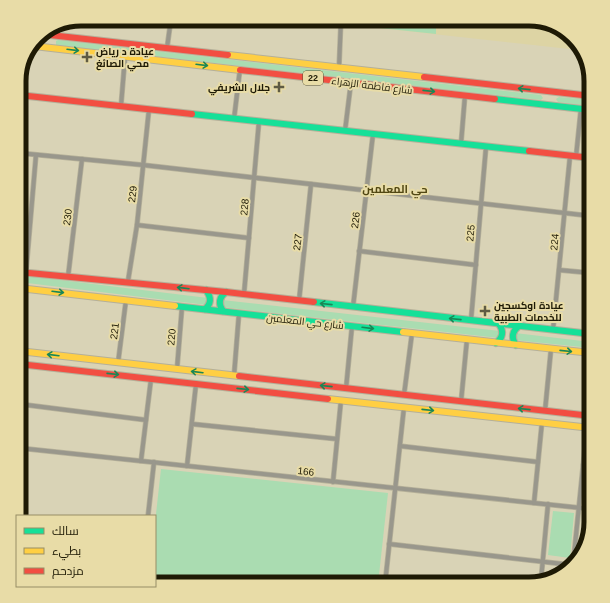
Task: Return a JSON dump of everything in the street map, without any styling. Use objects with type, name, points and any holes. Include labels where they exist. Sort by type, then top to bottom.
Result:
[{"type":"main road","name":"شارع فاطمة الزهراء","points":[[50,35],[584,95]]},
{"type":"main road","points":[[54,48],[52,42],[55,36]]},
{"type":"main road","name":"شارع فاطمة الزهراء","points":[[38,46],[584,109]]},
{"type":"main road","points":[[540,104],[544,98],[543,91]]},
{"type":"main road","points":[[557,106],[556,99],[559,93]]},
{"type":"main road","points":[[26,96],[584,157]]},
{"type":"main road","name":"شارع حي المعلمين","points":[[26,272],[68,277],[128,281],[584,333]]},
{"type":"main road","name":"شارع حي المعلمين","points":[[26,289],[584,352]]},
{"type":"main road","points":[[205,309],[209,306],[211,301],[206,290]]},
{"type":"main road","points":[[223,311],[219,305],[219,301],[222,294],[226,292]]},
{"type":"main road","points":[[496,342],[500,340],[503,330],[499,324]]},
{"type":"main road","points":[[516,345],[512,339],[512,335],[515,328],[519,326]]},
{"type":"main road","points":[[26,352],[584,415]]},
{"type":"main road","points":[[70,370],[77,365],[76,360],[72,358]]},
{"type":"main road","points":[[87,372],[83,368],[83,365],[88,359]]},
{"type":"main road","points":[[26,365],[584,427]]},
{"type":"main road","points":[[370,403],[376,398],[372,392]]},
{"type":"main road","points":[[386,393],[381,398],[383,403],[386,405]]},
{"type":"main road","points":[[558,424],[562,422],[563,419],[560,413]]},
{"type":"main road","points":[[573,426],[569,423],[569,420],[574,414]]},
{"type":"street","points":[[167,48],[170,26]]},
{"type":"street","points":[[339,68],[342,26]]},
{"type":"street","points":[[120,106],[125,56]]},
{"type":"street","points":[[234,119],[240,70]]},
{"type":"street","points":[[345,131],[351,82]]},
{"type":"street","points":[[461,144],[465,95]]},
{"type":"street","name":"224","points":[[553,330],[564,213],[581,108]]},
{"type":"street","name":"229","points":[[128,281],[149,109]]},
{"type":"street","name":"228","points":[[244,294],[260,122]]},
{"type":"street","name":"226","points":[[353,307],[373,134]]},
{"type":"street","name":"225","points":[[471,320],[486,147]]},
{"type":"street","points":[[26,154],[366,190],[584,215]]},
{"type":"street","points":[[26,272],[36,155]]},
{"type":"street","name":"230","points":[[68,277],[82,159]]},
{"type":"street","name":"227","points":[[300,301],[311,184]]},
{"type":"street","points":[[136,225],[249,238]]},
{"type":"street","points":[[359,251],[476,265]]},
{"type":"street","points":[[559,270],[584,272]]},
{"type":"street","name":"221","points":[[118,363],[126,300]]},
{"type":"street","name":"220","points":[[177,369],[182,307]]},
{"type":"street","points":[[234,376],[239,313]]},
{"type":"street","points":[[346,389],[352,326]]},
{"type":"street","points":[[404,395],[412,333]]},
{"type":"street","points":[[460,402],[467,339]]},
{"type":"street","points":[[545,411],[551,349]]},
{"type":"street","points":[[141,461],[151,379]]},
{"type":"street","points":[[187,466],[196,384]]},
{"type":"street","points":[[333,482],[341,400]]},
{"type":"street","points":[[26,405],[146,420]]},
{"type":"street","points":[[386,577],[404,407]]},
{"type":"street","points":[[534,503],[542,422]]},
{"type":"street","points":[[192,424],[337,439]]},
{"type":"street","points":[[400,446],[538,462]]},
{"type":"street","name":"166","points":[[26,449],[584,508]]},
{"type":"street","points":[[574,553],[584,460]]},
{"type":"street","points":[[148,515],[154,462]]},
{"type":"street","points":[[541,576],[548,504]]},
{"type":"street","points":[[389,544],[564,564]]},
{"type":"shaded area","points":[[361,26],[533,26],[543,28],[562,37],[573,49]]},
{"type":"green space","points":[[361,26],[436,26],[436,34]]},
{"type":"green space","points":[[58,40],[541,95],[543,98],[541,100],[56,45],[56,41]]},
{"type":"green space","points":[[559,97],[584,99],[584,105],[558,102],[556,99]]},
{"type":"green space","points":[[26,276],[208,298],[207,305],[26,283]]},
{"type":"green space","points":[[222,300],[500,331],[499,338],[221,307]]},
{"type":"green space","points":[[515,333],[584,341],[584,347],[514,340]]},
{"type":"green space","points":[[161,469],[388,493],[379,577],[156,577],[156,515]]},
{"type":"green space","points":[[553,511],[574,513],[570,558],[548,555]]},
{"type":"traffic: fast","points":[[495,99],[584,109]]},
{"type":"traffic: fast","points":[[192,114],[529,151]]},
{"type":"traffic: fast","points":[[205,309],[210,300],[206,290]]},
{"type":"traffic: fast","points":[[223,311],[220,306],[220,301],[226,292]]},
{"type":"traffic: fast","points":[[314,302],[584,333]]},
{"type":"traffic: fast","points":[[175,306],[403,332]]},
{"type":"traffic: fast","points":[[496,343],[502,334],[502,329],[499,324]]},
{"type":"traffic: fast","points":[[516,345],[513,340],[513,335],[519,326]]},
{"type":"traffic: slow","points":[[38,46],[240,70]]},
{"type":"traffic: slow","points":[[228,55],[424,77]]},
{"type":"traffic: slow","points":[[26,289],[175,306]]},
{"type":"traffic: slow","points":[[403,332],[584,352]]},
{"type":"traffic: slow","points":[[26,352],[239,376]]},
{"type":"traffic: slow","points":[[328,399],[584,427]]},
{"type":"traffic: jam","points":[[50,35],[228,55]]},
{"type":"traffic: jam","points":[[240,70],[495,99]]},
{"type":"traffic: jam","points":[[424,77],[584,95]]},
{"type":"traffic: jam","points":[[26,96],[192,114]]},
{"type":"traffic: jam","points":[[529,151],[584,157]]},
{"type":"traffic: jam","points":[[26,273],[314,302]]},
{"type":"traffic: jam","points":[[26,365],[328,399]]},
{"type":"traffic: jam","points":[[239,376],[584,415]]},
{"type":"place","name":"عيادة د رياض محي الصائغ","points":[[87,57]]},
{"type":"place","name":"جلال الشريفي","points":[[279,87]]},
{"type":"place","name":"عيادة اوكسجين للخدمات الطبية","points":[[485,311]]},
{"type":"district","name":"حي المعلمين","points":[[395,189]]}]
